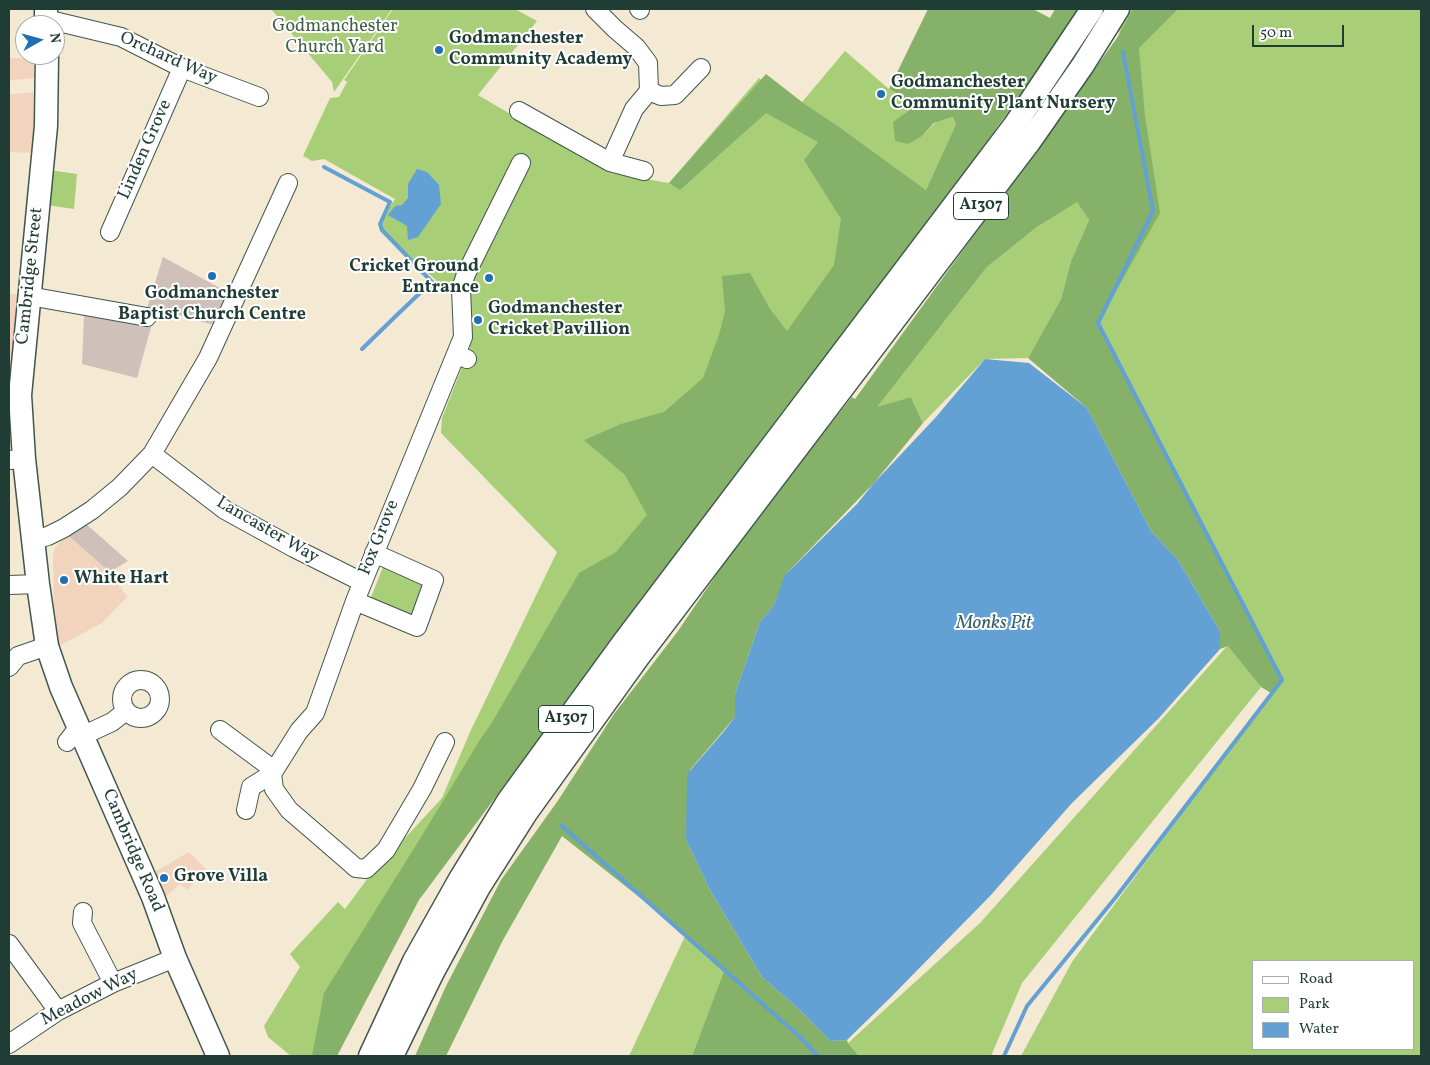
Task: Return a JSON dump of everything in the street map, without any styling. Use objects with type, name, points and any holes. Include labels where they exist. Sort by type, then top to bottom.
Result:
[{"type":"main road","name":"A1307","points":[[392,1056],[433,972],[470,904],[526,813],[828,391],[1014,126],[1092,9]]},
{"type":"main road","name":"A1307","points":[[828,391],[1030,141],[1118,9]]},
{"type":"main road","name":"Cambridge Street","points":[[47,65],[46,126],[20,395],[16,460],[34,540],[47,646]]},
{"type":"main road","name":"A1307","points":[[370,1056],[414,961],[460,879],[508,802],[622,643],[811,414]]},
{"type":"main road","name":"Cambridge Road","points":[[47,646],[76,735],[153,896],[174,958],[218,1056]]},
{"type":"street","points":[[595,9],[636,47],[648,63],[649,91],[634,108],[610,162]]},
{"type":"street","name":"Orchard Way","points":[[65,23],[121,37],[182,68],[259,97]]},
{"type":"street","name":"Linden Grove","points":[[110,232],[182,68]]},
{"type":"street","points":[[649,91],[661,96],[675,95],[701,68]]},
{"type":"street","points":[[519,111],[610,162],[644,170]]},
{"type":"street","name":"Fox Grove","points":[[273,772],[299,731],[314,713],[374,553],[462,356],[463,337],[460,289],[521,162]]},
{"type":"street","points":[[34,540],[64,528],[92,510],[120,487],[152,454],[208,358],[288,183]]},
{"type":"street","points":[[29,296],[147,317]]},
{"type":"street","name":"Lancaster Way","points":[[152,454],[225,510],[294,548],[362,582]]},
{"type":"street","points":[[355,601],[417,627],[434,580],[374,553]]},
{"type":"street","points":[[9,585],[38,584]]},
{"type":"street","points":[[9,667],[18,656],[47,646]]},
{"type":"street","points":[[76,735],[112,722],[126,711]]},
{"type":"street","points":[[220,730],[273,772],[274,789],[289,810],[356,868],[366,869],[386,850],[422,789],[445,742]]},
{"type":"street","points":[[246,810],[251,787],[273,772]]},
{"type":"street","points":[[83,912],[82,923],[113,984]]},
{"type":"street","points":[[9,944],[58,1011]]},
{"type":"street","name":"Meadow Way","points":[[9,1044],[58,1011],[113,984],[174,958]]},
{"type":"shaded area","points":[[9,58],[15,58],[15,65],[38,65],[39,78],[9,80]]},
{"type":"shaded area","points":[[9,90],[10,94],[40,92],[35,153],[9,152]]},
{"type":"shaded area","points":[[163,257],[229,293],[214,325],[156,309],[137,378],[82,364],[84,316],[40,305],[147,308]]},
{"type":"shaded area","points":[[9,294],[21,294],[11,430],[9,431]]},
{"type":"shaded area","points":[[85,523],[128,561],[110,572],[107,567],[105,568],[69,536]]},
{"type":"shaded area","points":[[68,535],[105,568],[107,567],[127,597],[102,623],[59,646],[54,629],[53,555],[55,547]]},
{"type":"shaded area","points":[[189,852],[207,870],[187,890],[180,884],[162,900],[151,874]]},
{"type":"green space","name":"Godmanchester Church Yard","points":[[271,9],[392,9],[334,92],[332,82]]},
{"type":"green space","points":[[393,9],[515,9],[537,21],[478,95],[611,173],[669,183],[759,78],[900,211],[573,641],[317,1056],[291,1056],[268,1037],[264,1026],[300,967],[290,954],[338,902],[345,909],[368,878],[442,798],[470,732],[557,552],[441,433],[442,418],[470,347],[467,294],[454,296],[436,286],[436,280],[380,231],[379,223],[395,199],[324,159],[312,161],[303,156],[330,98],[339,97],[347,82],[372,98],[344,80]]},
{"type":"green space","points":[[928,9],[1033,9],[1050,18],[1055,9],[1079,9],[935,215],[786,407],[419,900],[337,1056],[312,1056],[324,993],[491,724],[579,573],[616,552],[647,515],[625,475],[584,440],[621,424],[664,412],[703,378],[719,335],[725,311],[722,276],[750,273],[770,309],[787,331],[834,265],[841,219],[804,160],[818,142],[766,113],[680,190],[669,183],[766,74],[802,102],[926,190],[956,124],[953,117],[934,123],[922,136],[908,144],[895,141],[893,122],[917,105],[889,89]]},
{"type":"green space","points":[[1115,9],[1421,9],[1421,1056],[1021,1056],[1072,962],[1281,679],[1098,323],[1153,211]]},
{"type":"green space","points":[[1133,9],[1178,9],[1139,48],[1145,116],[1160,213],[1098,323],[1282,680],[1271,693],[1261,687],[1228,646],[1220,649],[1220,631],[1178,560],[1151,531],[1087,408],[1028,358],[1061,299],[1071,261],[1089,220],[1077,202],[1037,227],[987,267],[877,407],[911,397],[923,423],[874,483],[787,573],[774,605],[760,622],[735,694],[735,717],[690,770],[686,840],[710,890],[762,977],[801,1011],[830,1041],[847,1040],[859,1056],[692,1056],[725,969],[686,934],[562,836],[503,940],[446,1056],[415,1056],[446,986],[501,880],[557,802],[614,714],[678,631],[750,525],[852,397],[855,399],[1117,38]]},
{"type":"green space","points":[[845,51],[889,89],[917,105],[922,136],[936,122],[954,117],[956,124],[926,190],[802,102]]},
{"type":"green space","points":[[49,170],[77,174],[74,209],[46,205]]},
{"type":"green space","points":[[1077,201],[1089,220],[1071,261],[1061,299],[1028,358],[985,359],[923,423],[911,397],[876,408],[987,267],[1037,227]]},
{"type":"green space","points":[[385,562],[431,582],[415,623],[368,605]]},
{"type":"green space","points":[[1228,645],[1261,687],[1022,983],[991,1056],[859,1056],[848,1043],[980,923]]},
{"type":"green space","points":[[686,934],[726,969],[692,1056],[629,1056]]},
{"type":"water","points":[[417,169],[427,172],[439,185],[441,204],[418,237],[408,240],[407,226],[388,215],[395,206],[402,205],[408,198],[408,184]]},
{"type":"water","name":"Monks Pit","points":[[985,359],[1029,363],[1087,408],[1151,531],[1178,560],[1220,631],[1220,649],[1159,718],[1072,803],[990,896],[890,998],[847,1040],[830,1041],[801,1011],[762,977],[710,890],[686,840],[687,774],[735,717],[735,694],[760,622],[774,605],[785,575],[857,504],[874,483],[936,417]]},
{"type":"waterway","points":[[1004,1056],[1027,1006],[1116,897],[1282,680],[1098,323],[1153,211],[1123,52]]},
{"type":"waterway","points":[[324,167],[390,202],[380,224],[382,230],[433,283],[432,286],[420,293],[362,349]]},
{"type":"waterway","points":[[561,825],[800,1037],[818,1056]]},
{"type":"place","name":"Godmanchester Community Academy","points":[[439,50]]},
{"type":"place","name":"Godmanchester Community Plant Nursery","points":[[881,94]]},
{"type":"place","name":"Godmanchester Baptist Church Centre","points":[[212,276]]},
{"type":"place","name":"Cricket Ground Entrance","points":[[489,278]]},
{"type":"place","name":"Godmanchester Cricket Pavillion","points":[[478,320]]},
{"type":"place","name":"White Hart","points":[[64,580]]},
{"type":"place","name":"Grove Villa","points":[[164,878]]}]
